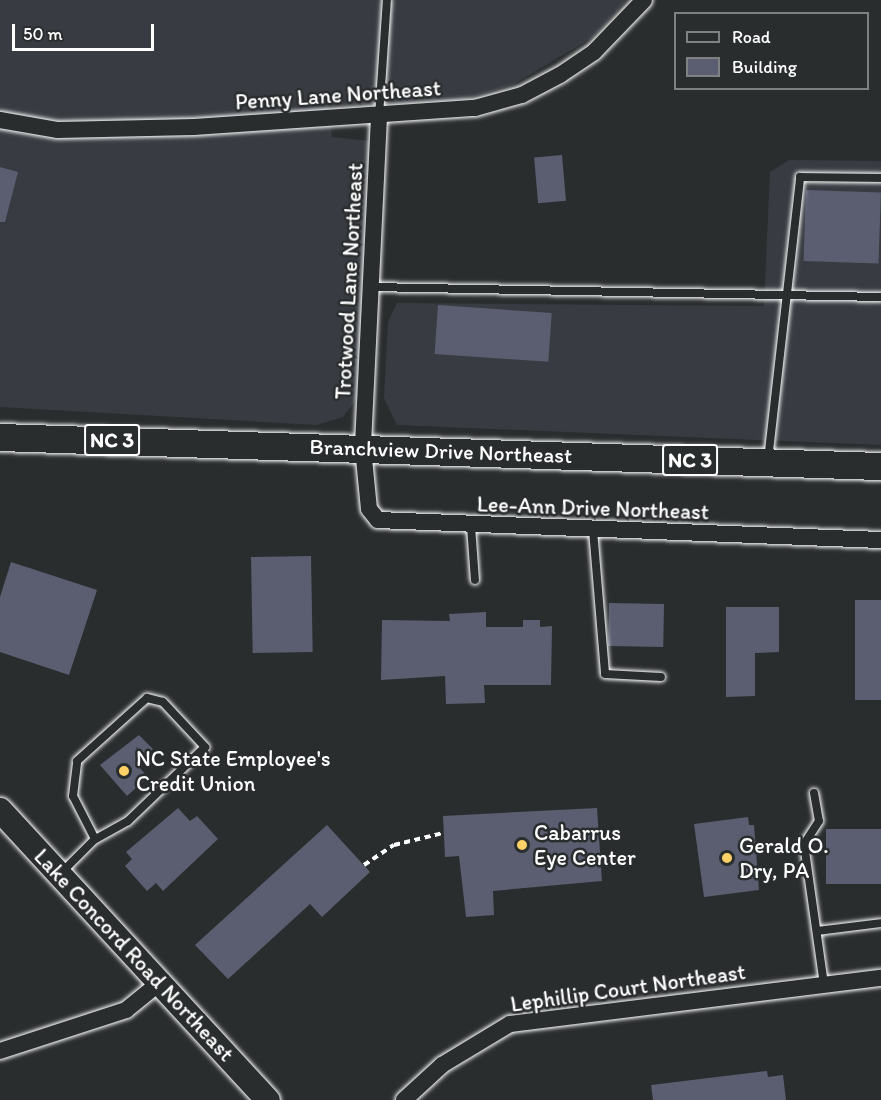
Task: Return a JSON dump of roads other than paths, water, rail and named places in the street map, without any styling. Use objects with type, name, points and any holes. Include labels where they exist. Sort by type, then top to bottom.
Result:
[{"type":"main road","name":"Branchview Drive Northeast","points":[[0,436],[881,466]]},
{"type":"main road","name":"Lake Concord Road Northeast","points":[[0,810],[157,984],[268,1100]]},
{"type":"street","name":"Penny Lane Northeast","points":[[0,120],[58,130],[379,117],[475,108],[522,95],[594,52],[644,0]]},
{"type":"street","name":"Trotwood Lane Northeast","points":[[363,448],[379,117]]},
{"type":"street","name":"Lee-Ann Drive Northeast","points":[[363,448],[369,509],[378,520],[471,526],[881,540]]},
{"type":"street","name":"Lephillip Court Northeast","points":[[404,1100],[442,1065],[510,1024],[881,978]]},
{"type":"street","points":[[0,1051],[126,1010],[157,984]]},
{"type":"lane","points":[[379,117],[387,0]]},
{"type":"lane","points":[[768,462],[784,295],[800,177],[881,178]]},
{"type":"lane","points":[[371,287],[881,297]]},
{"type":"lane","points":[[471,526],[475,580]]},
{"type":"lane","points":[[593,530],[605,674],[661,676]]},
{"type":"lane","points":[[60,875],[95,839],[128,822],[206,747],[163,702],[147,698],[76,761],[73,796],[95,839]]},
{"type":"lane","points":[[814,793],[819,821],[804,844],[824,985]]},
{"type":"lane","points":[[816,931],[881,923]]},
{"type":"place","name":"NC State Employee's Credit Union","points":[[124,771]]},
{"type":"place","name":"Cabarrus Eye Center","points":[[522,845]]},
{"type":"place","name":"Gerald O. Dry, PA","points":[[727,858]]}]
